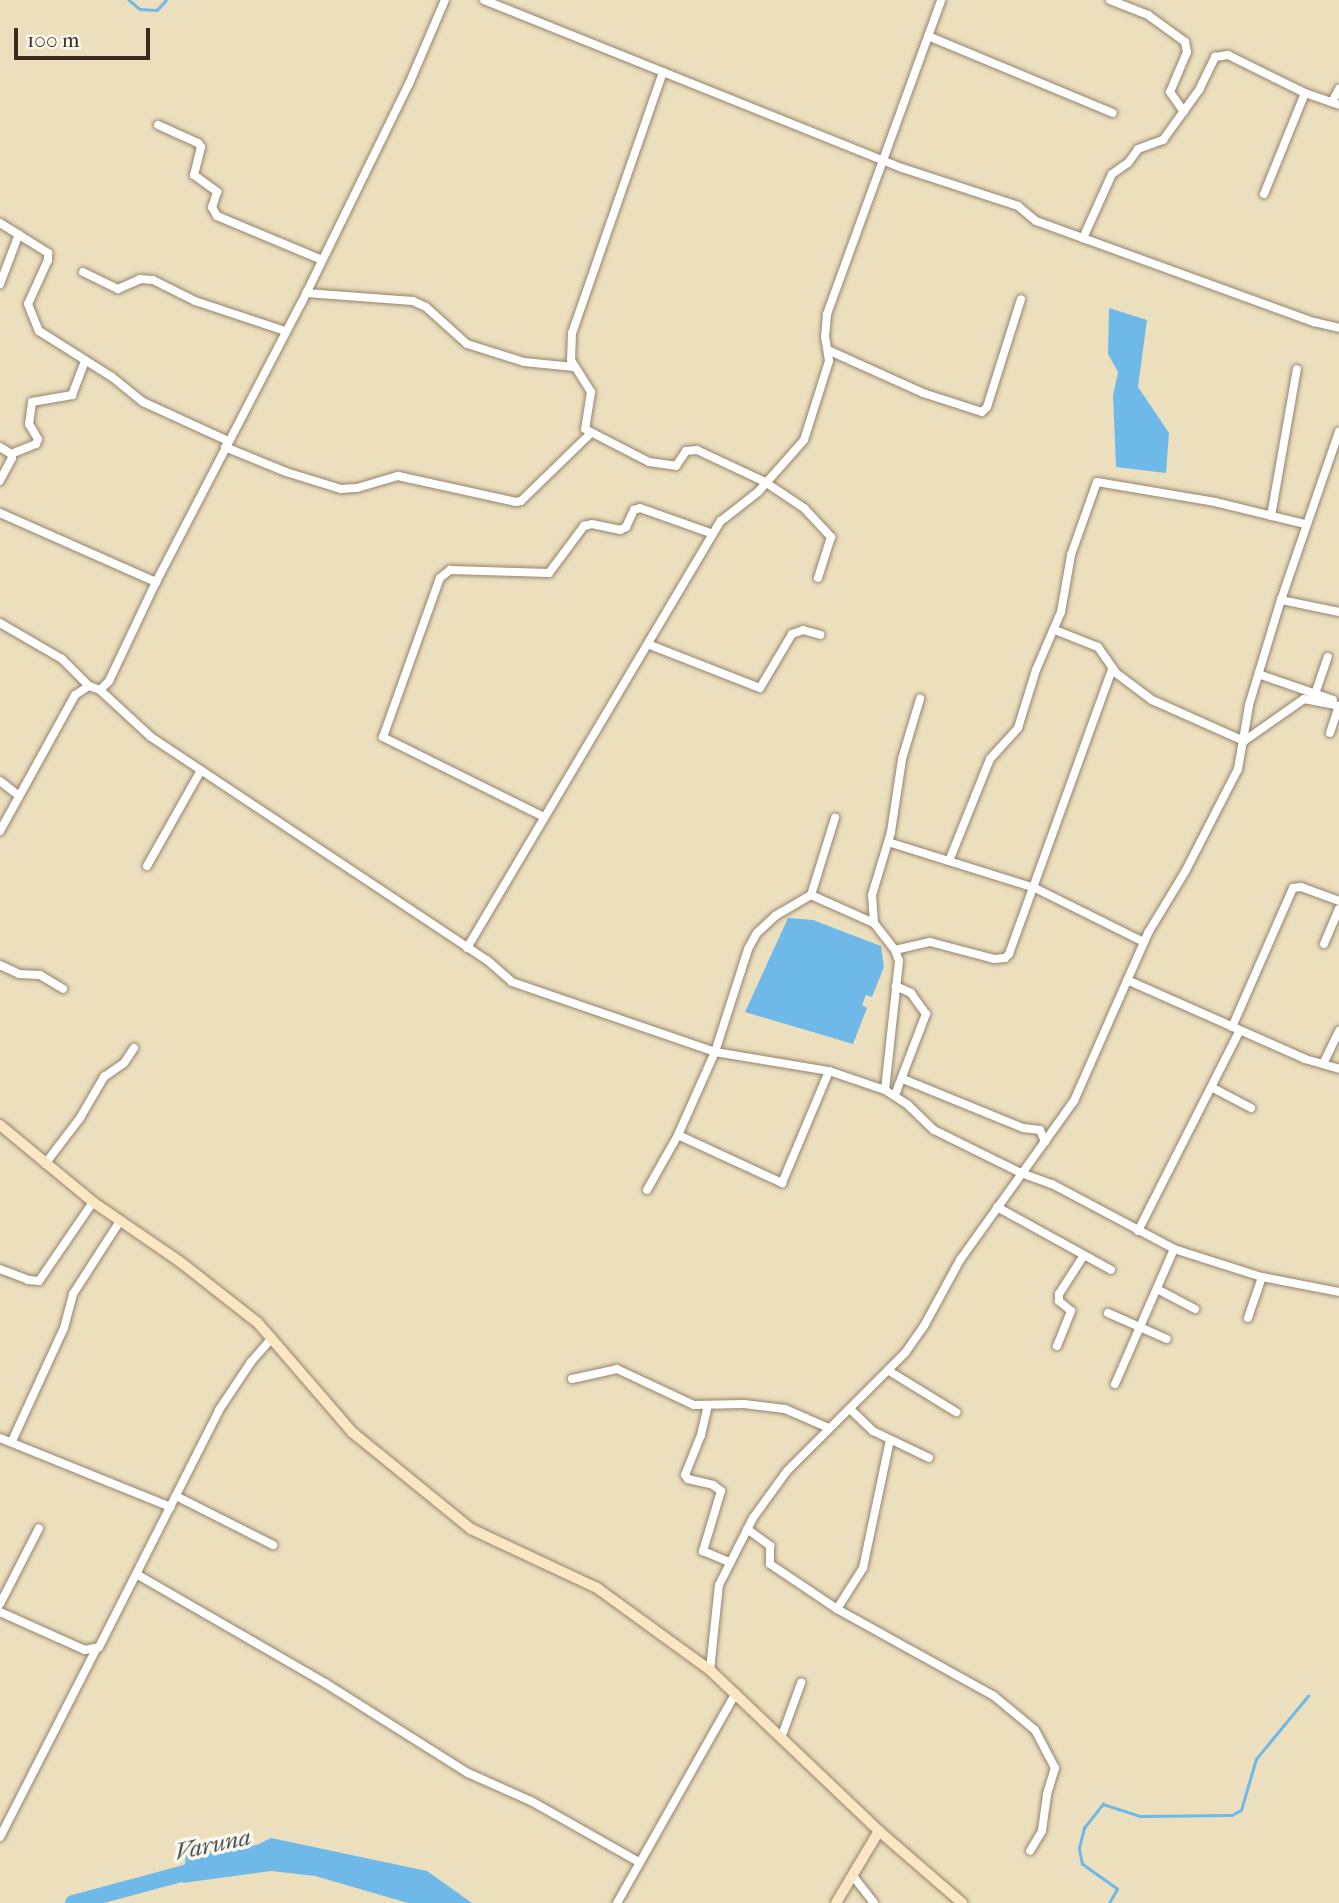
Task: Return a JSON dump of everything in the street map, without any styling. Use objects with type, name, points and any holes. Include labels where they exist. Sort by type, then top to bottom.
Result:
[{"type":"street","points":[[100,690],[109,681],[156,582],[306,293],[409,84],[445,0]]},
{"type":"street","points":[[484,0],[885,161],[1018,206],[1032,219],[1314,322],[1339,328]]},
{"type":"street","points":[[467,948],[650,645],[725,515],[752,497],[804,440],[830,351],[825,337],[827,313],[885,161],[941,0]]},
{"type":"street","points":[[1110,0],[1148,15],[1185,42],[1187,52],[1170,92],[1184,112]]},
{"type":"street","points":[[928,36],[1113,113]]},
{"type":"street","points":[[1083,238],[1112,174],[1128,163],[1138,149],[1163,140],[1199,90],[1210,61],[1222,54],[1304,93],[1335,103],[1339,89]]},
{"type":"street","points":[[663,72],[572,333],[574,367],[591,392],[584,429],[649,462],[671,467],[680,463],[686,451],[697,450],[765,482],[804,509],[828,531],[831,543],[818,578]]},
{"type":"street","points":[[1264,194],[1304,93]]},
{"type":"street","points":[[158,125],[198,143],[201,147],[194,175],[218,192],[212,207],[216,216],[322,260]]},
{"type":"street","points":[[0,223],[49,256],[28,304],[36,327],[85,362],[112,377],[143,402],[286,472],[341,489],[357,488],[398,476],[516,502],[521,501],[590,434]]},
{"type":"street","points":[[0,284],[19,234]]},
{"type":"street","points":[[83,272],[118,289],[124,289],[140,279],[153,280],[195,301],[285,331]]},
{"type":"street","points":[[306,293],[413,301],[426,307],[467,344],[524,362],[574,367]]},
{"type":"street","points":[[830,351],[923,393],[982,412],[987,407],[1021,299]]},
{"type":"street","points":[[11,454],[36,444],[38,439],[29,424],[32,402],[72,395],[85,362]]},
{"type":"street","points":[[1271,516],[1297,369]]},
{"type":"street","points":[[710,1670],[719,1586],[747,1530],[787,1471],[889,1371],[924,1326],[960,1260],[1074,1101],[1144,942],[1214,819],[1238,769],[1249,705],[1261,675],[1305,524],[1339,432]]},
{"type":"street","points":[[0,447],[11,454]]},
{"type":"street","points":[[0,481],[11,463],[11,454]]},
{"type":"street","points":[[949,861],[990,759],[1018,728],[1036,670],[1055,630],[1072,555],[1097,482],[1215,502],[1305,524]]},
{"type":"street","points":[[544,817],[383,737],[440,578],[450,570],[549,573],[584,526],[592,524],[620,530],[626,527],[634,510],[640,508],[713,534]]},
{"type":"street","points":[[0,513],[156,582]]},
{"type":"street","points":[[1281,600],[1339,612]]},
{"type":"street","points":[[0,623],[62,659],[89,686],[100,690],[135,725],[467,948],[512,982],[715,1052],[829,1072],[885,1090],[895,1095],[934,1130],[1021,1173],[1052,1184],[1174,1248],[1262,1277],[1339,1292]]},
{"type":"street","points":[[650,645],[761,688],[792,634],[803,630],[821,635]]},
{"type":"street","points":[[1055,630],[1098,647],[1112,669],[1152,700],[1244,741]]},
{"type":"street","points":[[1315,694],[1328,657]]},
{"type":"street","points":[[895,950],[930,942],[994,959],[1005,958],[1035,888],[1059,811],[1112,669]]},
{"type":"street","points":[[1261,675],[1339,705]]},
{"type":"street","points":[[0,831],[75,695],[89,686]]},
{"type":"street","points":[[874,923],[872,895],[888,842],[902,759],[920,699]]},
{"type":"street","points":[[1244,741],[1300,700],[1309,699],[1339,705]]},
{"type":"street","points":[[1331,733],[1339,705]]},
{"type":"street","points":[[147,866],[201,770]]},
{"type":"street","points":[[0,781],[19,795]]},
{"type":"street","points":[[647,1190],[678,1135],[715,1052],[751,941],[775,916],[811,895],[835,818]]},
{"type":"street","points":[[888,842],[1035,888],[1144,942]]},
{"type":"street","points":[[1138,1231],[1213,1088],[1293,888],[1301,887],[1339,901]]},
{"type":"street","points":[[811,895],[874,923],[895,950],[899,961],[885,1090]]},
{"type":"street","points":[[1324,944],[1339,909]]},
{"type":"street","points":[[0,965],[19,974],[40,975],[63,989]]},
{"type":"street","points":[[1127,980],[1236,1029],[1339,1069]]},
{"type":"street","points":[[895,986],[911,993],[926,1014],[895,1095]]},
{"type":"street","points":[[1323,1064],[1339,1031]]},
{"type":"street","points":[[45,1164],[80,1118],[104,1077],[124,1063],[134,1048]]},
{"type":"street","points":[[678,1135],[782,1183],[829,1072]]},
{"type":"street","points":[[903,1079],[1023,1128],[1040,1130],[1045,1142]]},
{"type":"street","points":[[1213,1088],[1251,1108]]},
{"type":"street","points":[[0,1125],[93,1202],[179,1261],[258,1323],[329,1409],[352,1432],[471,1529],[597,1588],[710,1670],[879,1830],[961,1903]]},
{"type":"street","points":[[0,1269],[28,1280],[39,1281],[93,1202]]},
{"type":"street","points":[[997,1207],[1111,1270]]},
{"type":"street","points":[[12,1441],[64,1328],[73,1294],[120,1221]]},
{"type":"street","points":[[1115,1384],[1174,1248]]},
{"type":"street","points":[[1057,1346],[1071,1311],[1059,1301],[1059,1294],[1084,1255]]},
{"type":"street","points":[[1248,1318],[1262,1277]]},
{"type":"street","points":[[1157,1289],[1195,1309]]},
{"type":"street","points":[[1108,1313],[1167,1339]]},
{"type":"street","points":[[0,1837],[95,1651],[138,1575],[229,1392],[272,1338]]},
{"type":"street","points":[[572,1379],[617,1369],[694,1405],[744,1404],[785,1409],[830,1429]]},
{"type":"street","points":[[889,1371],[956,1412]]},
{"type":"street","points":[[708,1405],[701,1435],[685,1475],[688,1479],[713,1485],[721,1491],[703,1551],[729,1562]]},
{"type":"street","points":[[850,1409],[873,1431],[929,1458]]},
{"type":"street","points":[[0,1438],[171,1507]]},
{"type":"street","points":[[837,1609],[863,1568],[890,1440]]},
{"type":"street","points":[[176,1496],[273,1545]]},
{"type":"street","points":[[0,1604],[39,1528]]},
{"type":"street","points":[[747,1530],[770,1546],[770,1564],[837,1609],[994,1696],[1035,1730],[1055,1768],[1047,1795],[1042,1831],[1030,1851]]},
{"type":"street","points":[[138,1575],[325,1683],[468,1773],[531,1801],[639,1862]]},
{"type":"street","points":[[0,1612],[85,1650],[95,1651]]},
{"type":"street","points":[[781,1738],[801,1683]]},
{"type":"street","points":[[617,1903],[736,1693]]},
{"type":"street","points":[[836,1903],[879,1830]]},
{"type":"street","points":[[853,1877],[874,1903]]},
{"type":"water","points":[[1109,308],[1147,320],[1138,387],[1169,433],[1166,473],[1116,467],[1113,395],[1118,372],[1108,354]]},
{"type":"water","points":[[788,918],[813,920],[881,946],[884,967],[872,997],[866,995],[862,1005],[867,1008],[853,1044],[745,1012]]},
{"type":"water","points":[[271,1838],[427,1871],[472,1903],[408,1903],[315,1876],[271,1871],[183,1883],[186,1854],[257,1845]]},
{"type":"waterway","points":[[129,0],[140,9],[157,10],[166,0]]},
{"type":"waterway","points":[[1109,1903],[1117,1889],[1082,1864],[1079,1848],[1084,1828],[1103,1804],[1140,1816],[1232,1815],[1241,1810],[1256,1759],[1308,1696]]},
{"type":"waterway","name":"Varuna","points":[[73,1903],[204,1868]]}]
